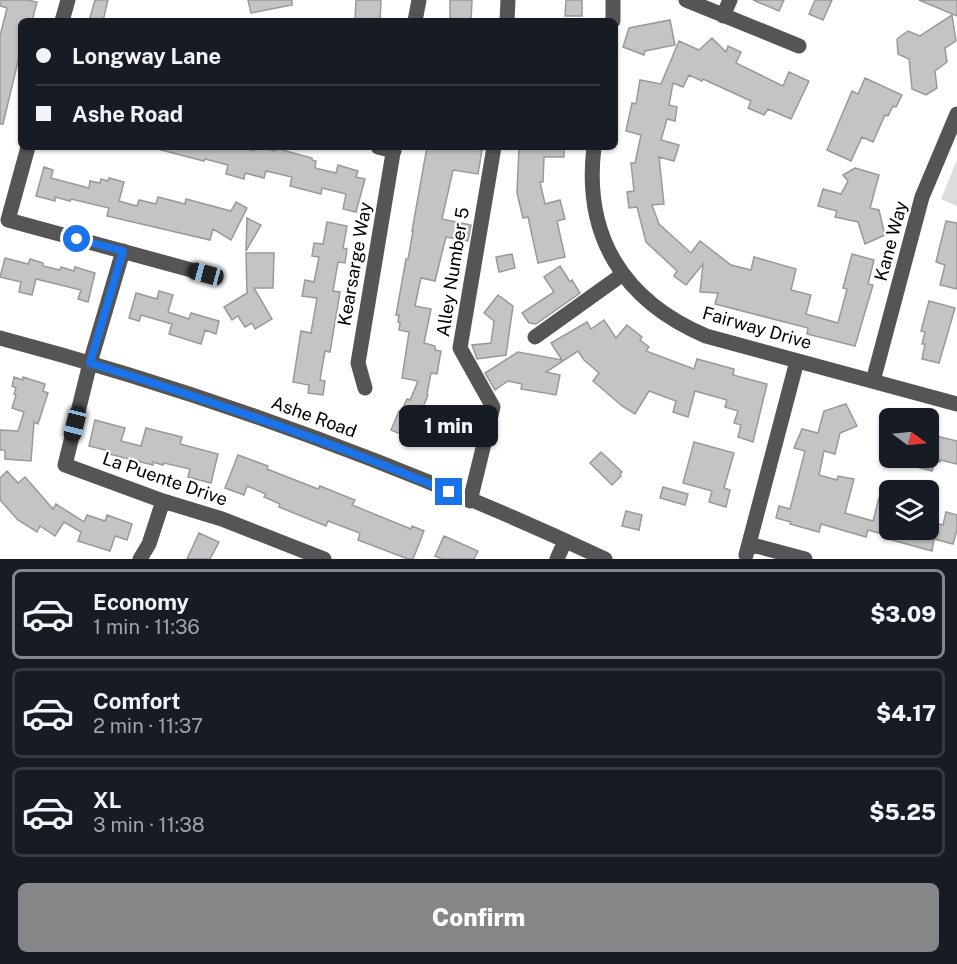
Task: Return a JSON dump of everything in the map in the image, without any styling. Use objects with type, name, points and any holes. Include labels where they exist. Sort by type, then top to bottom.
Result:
[{"type":"street","points":[[63,18],[68,0]]},
{"type":"street","points":[[416,18],[419,0]]},
{"type":"street","points":[[507,18],[508,0]]},
{"type":"street","points":[[613,0],[613,18]]},
{"type":"street","points":[[686,0],[799,46]]},
{"type":"street","points":[[723,16],[730,0]]},
{"type":"street","name":"Kane Way","points":[[873,381],[922,197],[957,114]]},
{"type":"street","points":[[27,150],[8,220],[206,274]]},
{"type":"street","name":"Kearsarge Way","points":[[365,388],[358,363],[389,150]]},
{"type":"street","name":"Alley Number 5","points":[[470,501],[493,407],[460,348],[493,150]]},
{"type":"street","name":"Fairway Drive","points":[[594,150],[592,190],[595,213],[602,235],[622,274],[648,302],[664,315],[706,336],[957,404]]},
{"type":"street","name":"La Puente Drive","points":[[123,251],[90,363],[65,465],[163,501],[222,519],[324,559]]},
{"type":"street","points":[[535,337],[622,274]]},
{"type":"street","name":"Ashe Road","points":[[0,338],[90,363],[268,420],[367,457],[605,559]]},
{"type":"street","points":[[798,361],[747,550],[805,559]]},
{"type":"street","points":[[140,559],[149,544],[163,501]]},
{"type":"street","points":[[557,559],[565,540]]},
{"type":"shaded area","points":[[957,160],[957,206],[941,199]]},
{"type":"building","points":[[0,0],[37,2],[33,18],[18,18],[18,61],[3,124],[0,124],[0,36],[7,8],[0,6]]},
{"type":"building","points":[[95,0],[108,0],[104,18],[90,18]]},
{"type":"building","points":[[248,0],[292,0],[292,5],[251,13]]},
{"type":"building","points":[[356,0],[381,0],[380,18],[355,18]]},
{"type":"building","points":[[450,0],[472,0],[471,18],[450,18]]},
{"type":"building","points":[[566,0],[582,0],[582,16],[565,16]]},
{"type":"building","points":[[753,0],[784,0],[779,11]]},
{"type":"building","points":[[815,0],[832,0],[823,20],[809,14]]},
{"type":"building","points":[[919,0],[957,0],[957,16]]},
{"type":"building","points":[[952,15],[956,41],[945,48],[947,62],[935,71],[937,88],[926,95],[912,89],[909,59],[898,54],[897,39],[908,31],[920,36]]},
{"type":"building","points":[[670,20],[675,45],[645,51],[644,55],[623,47],[629,28]]},
{"type":"building","points":[[712,38],[726,52],[728,46],[741,52],[736,63],[783,86],[789,72],[809,81],[791,119],[768,109],[764,115],[748,108],[751,101],[703,79],[702,81],[689,75],[683,87],[673,83],[669,105],[677,107],[675,121],[667,119],[661,140],[679,145],[674,161],[659,157],[664,204],[652,205],[659,224],[691,253],[700,241],[731,265],[751,270],[754,257],[796,269],[791,290],[811,295],[806,314],[838,323],[847,289],[843,288],[852,254],[874,260],[868,284],[873,285],[855,346],[807,334],[808,328],[715,304],[718,293],[700,292],[703,264],[686,285],[674,276],[677,271],[646,242],[637,207],[629,208],[627,192],[634,191],[631,163],[635,163],[641,135],[626,131],[632,103],[636,104],[640,80],[661,84],[679,41],[699,50]]},
{"type":"building","points":[[865,78],[902,95],[896,107],[893,106],[888,116],[885,115],[873,142],[862,137],[851,161],[827,150],[852,91],[858,94]]},
{"type":"building","points":[[161,150],[282,150],[312,158],[316,161],[315,168],[336,173],[338,165],[358,171],[356,177],[365,179],[356,212],[343,209],[346,194],[322,188],[321,194],[290,186],[292,177],[266,171],[264,178],[245,173],[244,179],[226,174],[228,165],[205,159],[204,161]]},
{"type":"building","points":[[426,150],[482,150],[478,174],[453,170],[442,219],[471,225],[468,241],[446,237],[435,281],[421,278],[420,282],[415,306],[431,309],[424,343],[435,346],[435,350],[441,351],[437,374],[431,373],[428,395],[414,429],[421,432],[418,441],[391,430],[399,411],[401,412],[407,399],[410,400],[418,381],[402,378],[409,332],[399,330],[399,315],[396,315]]},
{"type":"building","points":[[519,150],[564,150],[564,157],[544,157],[543,182],[540,182],[545,204],[560,200],[565,219],[557,221],[565,257],[538,263],[528,217],[523,218],[517,193]]},
{"type":"building","points":[[44,167],[53,170],[51,178],[89,188],[90,181],[100,183],[101,179],[108,181],[109,178],[124,182],[119,201],[137,206],[139,200],[156,204],[158,197],[185,204],[186,199],[231,211],[236,202],[247,208],[231,240],[213,229],[210,240],[107,216],[109,208],[71,199],[70,201],[55,197],[55,201],[36,196]]},
{"type":"building","points":[[855,168],[879,175],[870,208],[879,210],[885,235],[865,244],[858,222],[835,217],[837,211],[818,206],[823,189],[841,194],[848,181],[843,175]]},
{"type":"building","points":[[247,218],[261,225],[246,251]]},
{"type":"building","points":[[946,221],[957,223],[957,289],[940,285],[945,265],[936,262]]},
{"type":"building","points":[[327,222],[347,226],[343,248],[347,249],[345,263],[338,262],[333,291],[340,292],[330,352],[325,351],[320,380],[325,381],[323,395],[308,393],[309,385],[293,382],[301,331],[311,333],[317,298],[302,296],[305,280],[314,282],[319,257],[312,256],[314,243],[323,244]]},
{"type":"building","points":[[246,253],[274,253],[273,288],[254,288],[272,319],[255,329],[252,323],[245,327],[238,316],[232,320],[224,307],[247,293]]},
{"type":"building","points":[[512,254],[515,268],[499,272],[496,257]]},
{"type":"building","points":[[5,258],[28,264],[30,259],[43,263],[43,266],[60,270],[61,267],[74,271],[75,267],[95,273],[88,302],[78,299],[81,290],[36,279],[32,295],[19,292],[21,282],[0,277]]},
{"type":"building","points":[[560,266],[580,293],[536,324],[529,323],[522,313],[554,292],[544,277]]},
{"type":"building","points":[[159,291],[173,295],[168,312],[189,319],[191,313],[219,321],[216,334],[205,330],[201,344],[169,334],[172,324],[141,315],[139,321],[129,318],[136,293],[157,299]]},
{"type":"building","points":[[498,295],[513,306],[506,355],[477,359],[472,345],[491,343],[494,321],[484,313]]},
{"type":"building","points":[[929,301],[955,308],[939,363],[922,359],[925,332],[921,331]]},
{"type":"building","points":[[604,320],[616,338],[627,325],[642,337],[640,340],[649,347],[646,351],[694,369],[697,359],[734,369],[733,375],[767,384],[753,442],[738,437],[741,425],[734,423],[738,411],[725,407],[727,400],[695,391],[688,417],[673,412],[676,401],[649,391],[635,414],[593,381],[599,373],[584,360],[578,351],[546,372],[560,375],[556,395],[521,389],[522,384],[508,381],[495,390],[485,373],[518,352],[562,360],[551,343],[587,322],[591,329]]},
{"type":"building","points":[[14,377],[23,380],[23,377],[45,384],[43,391],[48,393],[38,424],[34,422],[31,461],[5,459],[5,450],[0,450],[0,430],[18,431],[24,412],[12,408],[16,395],[14,394],[16,388],[12,386]]},
{"type":"building","points":[[846,404],[857,426],[840,433],[835,454],[824,451],[819,475],[837,480],[838,476],[854,479],[845,513],[873,521],[879,498],[879,533],[868,530],[866,537],[821,524],[819,532],[776,518],[779,506],[790,509],[805,451],[794,448],[802,429],[818,433],[824,411]]},
{"type":"building","points":[[95,420],[125,428],[121,441],[141,446],[146,428],[182,437],[180,444],[218,454],[211,483],[188,477],[190,469],[164,463],[163,465],[153,462],[153,465],[109,454],[109,451],[89,446]]},
{"type":"building","points":[[939,437],[957,441],[957,464],[940,460],[940,462]]},
{"type":"building","points":[[694,442],[734,453],[724,488],[730,490],[726,507],[709,502],[712,491],[683,483]]},
{"type":"building","points":[[601,452],[622,472],[612,485],[590,463]]},
{"type":"building","points":[[238,455],[318,489],[320,486],[355,500],[352,505],[411,529],[412,526],[424,531],[413,559],[358,540],[360,533],[328,521],[326,526],[279,507],[280,504],[264,497],[266,494],[247,486],[244,495],[225,488]]},
{"type":"building","points":[[7,471],[18,483],[25,477],[53,509],[56,504],[84,522],[87,515],[105,521],[107,515],[132,524],[127,540],[115,536],[110,551],[78,541],[81,532],[64,522],[55,536],[40,526],[37,532],[18,520],[0,500],[0,478]]},
{"type":"building","points":[[663,487],[688,494],[685,505],[660,498]]},
{"type":"building","points":[[626,511],[642,515],[639,530],[622,526]]},
{"type":"building","points":[[946,512],[957,515],[957,530],[953,544],[938,540],[939,524],[943,525]]},
{"type":"building","points":[[199,533],[219,542],[210,559],[187,559]]},
{"type":"building","points":[[444,536],[478,551],[474,559],[442,559],[435,556]]},
{"type":"building","points":[[892,540],[934,540],[932,551]]},
{"type":"route","points":[[77,239],[123,251],[90,363],[258,417],[367,457],[449,492]]}]
